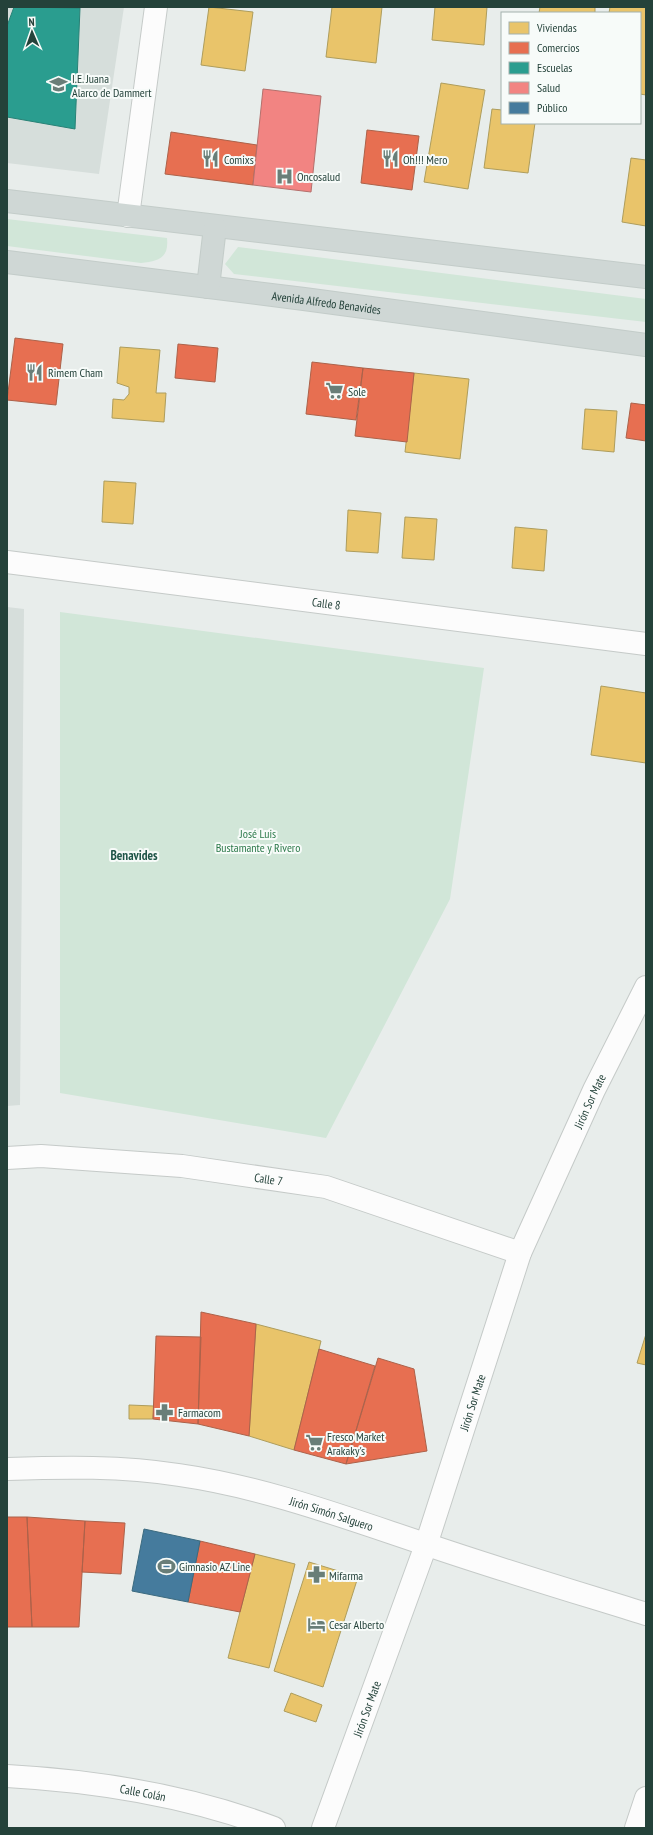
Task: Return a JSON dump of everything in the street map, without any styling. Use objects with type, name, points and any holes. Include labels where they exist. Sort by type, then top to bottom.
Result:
[{"type":"main road","points":[[7,201],[215,227],[646,277]]},
{"type":"main road","points":[[208,287],[215,227]]},
{"type":"main road","name":"Avenida Alfredo Benavides","points":[[7,262],[646,345]]},
{"type":"street","points":[[128,216],[156,7]]},
{"type":"street","name":"Calle 8","points":[[7,562],[646,644]]},
{"type":"street","name":"Jirón Sor Mate","points":[[323,1828],[426,1545],[520,1253],[594,1090],[646,988]]},
{"type":"street","name":"Calle 7","points":[[7,1158],[41,1156],[182,1166],[326,1187],[520,1253]]},
{"type":"street","name":"Jirón Simón Salguero","points":[[7,1469],[61,1467],[112,1468],[180,1475],[245,1489],[337,1513],[426,1545],[646,1614]]},
{"type":"street","name":"Calle Colán","points":[[7,1776],[48,1778],[136,1791],[228,1813],[274,1828]]},
{"type":"street","points":[[636,1828],[646,1798]]},
{"type":"shaded area","name":"I.E. Juana Alarco de Dammert","points":[[7,7],[124,7],[99,174],[7,163]]},
{"type":"shaded area","points":[[7,607],[24,609],[20,1105],[7,1106]]},
{"type":"green space","points":[[7,219],[167,238],[167,245],[162,257],[153,261],[141,263],[7,246]]},
{"type":"green space","points":[[238,247],[646,299],[646,322],[234,274],[225,264]]},
{"type":"green space","name":"José Luis Bustamante y Rivero","points":[[60,612],[484,668],[450,899],[326,1138],[60,1093]]},
{"type":"building: Viviendas","points":[[209,7],[253,12],[245,71],[201,65]]},
{"type":"building: Viviendas","points":[[332,7],[382,7],[376,63],[326,57]]},
{"type":"building: Viviendas","points":[[435,7],[487,7],[484,45],[432,40]]},
{"type":"building: Viviendas","points":[[540,7],[595,7],[595,12],[539,12]]},
{"type":"building: Viviendas","points":[[610,7],[646,7],[646,95],[641,94],[641,12],[609,12]]},
{"type":"building: Viviendas","points":[[441,83],[485,90],[468,189],[424,182]]},
{"type":"building: Viviendas","points":[[492,109],[501,110],[501,124],[535,124],[528,173],[484,168]]},
{"type":"building: Viviendas","points":[[631,158],[646,160],[646,226],[622,222]]},
{"type":"building: Viviendas","points":[[120,347],[160,350],[156,393],[166,393],[164,422],[112,418],[113,399],[124,400],[129,394],[129,387],[117,383]]},
{"type":"building: Viviendas","points":[[414,373],[469,379],[460,459],[405,452]]},
{"type":"building: Viviendas","points":[[585,409],[617,411],[614,452],[582,449]]},
{"type":"building: Viviendas","points":[[104,481],[136,483],[133,524],[102,522]]},
{"type":"building: Viviendas","points":[[348,510],[381,513],[378,553],[346,551]]},
{"type":"building: Viviendas","points":[[405,517],[437,519],[434,560],[402,558]]},
{"type":"building: Viviendas","points":[[515,527],[547,530],[544,571],[512,568]]},
{"type":"building: Viviendas","points":[[601,686],[646,693],[646,763],[591,755]]},
{"type":"building: Viviendas","points":[[256,1324],[321,1341],[294,1450],[249,1436]]},
{"type":"building: Viviendas","points":[[646,1334],[646,1365],[637,1363]]},
{"type":"building: Viviendas","points":[[129,1405],[154,1406],[153,1419],[129,1419]]},
{"type":"building: Viviendas","points":[[255,1554],[295,1564],[269,1668],[228,1658]]},
{"type":"building: Viviendas","name":"Cesar Alberto","points":[[309,1562],[358,1577],[323,1687],[274,1671]]},
{"type":"building: Viviendas","points":[[291,1693],[322,1705],[316,1722],[284,1711]]},
{"type":"building: Comercios","name":"Oh!!! Mero","points":[[367,130],[419,136],[412,190],[361,183]]},
{"type":"building: Comercios","name":"Comixs","points":[[171,132],[257,145],[253,185],[165,174]]},
{"type":"building: Comercios","name":"Rimem Cham","points":[[15,338],[63,344],[56,405],[7,400]]},
{"type":"building: Comercios","points":[[178,344],[218,348],[215,382],[175,378]]},
{"type":"building: Comercios","name":"Sole","points":[[312,362],[363,368],[356,420],[306,414]]},
{"type":"building: Comercios","points":[[363,368],[414,373],[407,442],[355,436]]},
{"type":"building: Comercios","points":[[631,403],[646,405],[646,441],[626,438]]},
{"type":"building: Comercios","points":[[201,1312],[256,1324],[249,1436],[198,1424]]},
{"type":"building: Comercios","points":[[156,1336],[201,1337],[198,1424],[153,1419]]},
{"type":"building: Comercios","points":[[319,1349],[375,1366],[346,1464],[294,1450]]},
{"type":"building: Comercios","points":[[378,1358],[414,1369],[427,1451],[346,1464]]},
{"type":"building: Comercios","points":[[7,1517],[27,1517],[32,1627],[7,1627]]},
{"type":"building: Comercios","points":[[27,1517],[85,1521],[79,1627],[32,1627]]},
{"type":"building: Comercios","points":[[85,1521],[125,1523],[121,1574],[82,1572]]},
{"type":"building: Comercios","points":[[200,1541],[255,1554],[240,1612],[188,1602]]},
{"type":"building: Escuelas","points":[[14,7],[80,8],[75,129],[7,117],[7,26]]},
{"type":"building: Salud","points":[[263,89],[321,96],[311,192],[253,185]]},
{"type":"building: Público","name":"Gimnasio AZ Line","points":[[144,1529],[200,1541],[188,1602],[132,1591]]},
{"type":"place","name":"I.E. Juana Alarco de Dammert","points":[[59,85]]},
{"type":"place","name":"Comixs","points":[[211,159]]},
{"type":"place","name":"Oh!!! Mero","points":[[390,159]]},
{"type":"place","name":"Oncosalud","points":[[284,176]]},
{"type":"place","name":"Rimem Cham","points":[[35,372]]},
{"type":"place","name":"Sole","points":[[335,391]]},
{"type":"place","name":"Farmacom","points":[[165,1412]]},
{"type":"place","name":"Fresco Market Arakaky's","points":[[314,1443]]},
{"type":"place","name":"Gimnasio AZ Line","points":[[166,1566]]},
{"type":"place","name":"Mifarma","points":[[316,1575]]},
{"type":"place","name":"Cesar Alberto","points":[[316,1624]]},
{"type":"district","name":"Benavides","points":[[134,855]]}]
